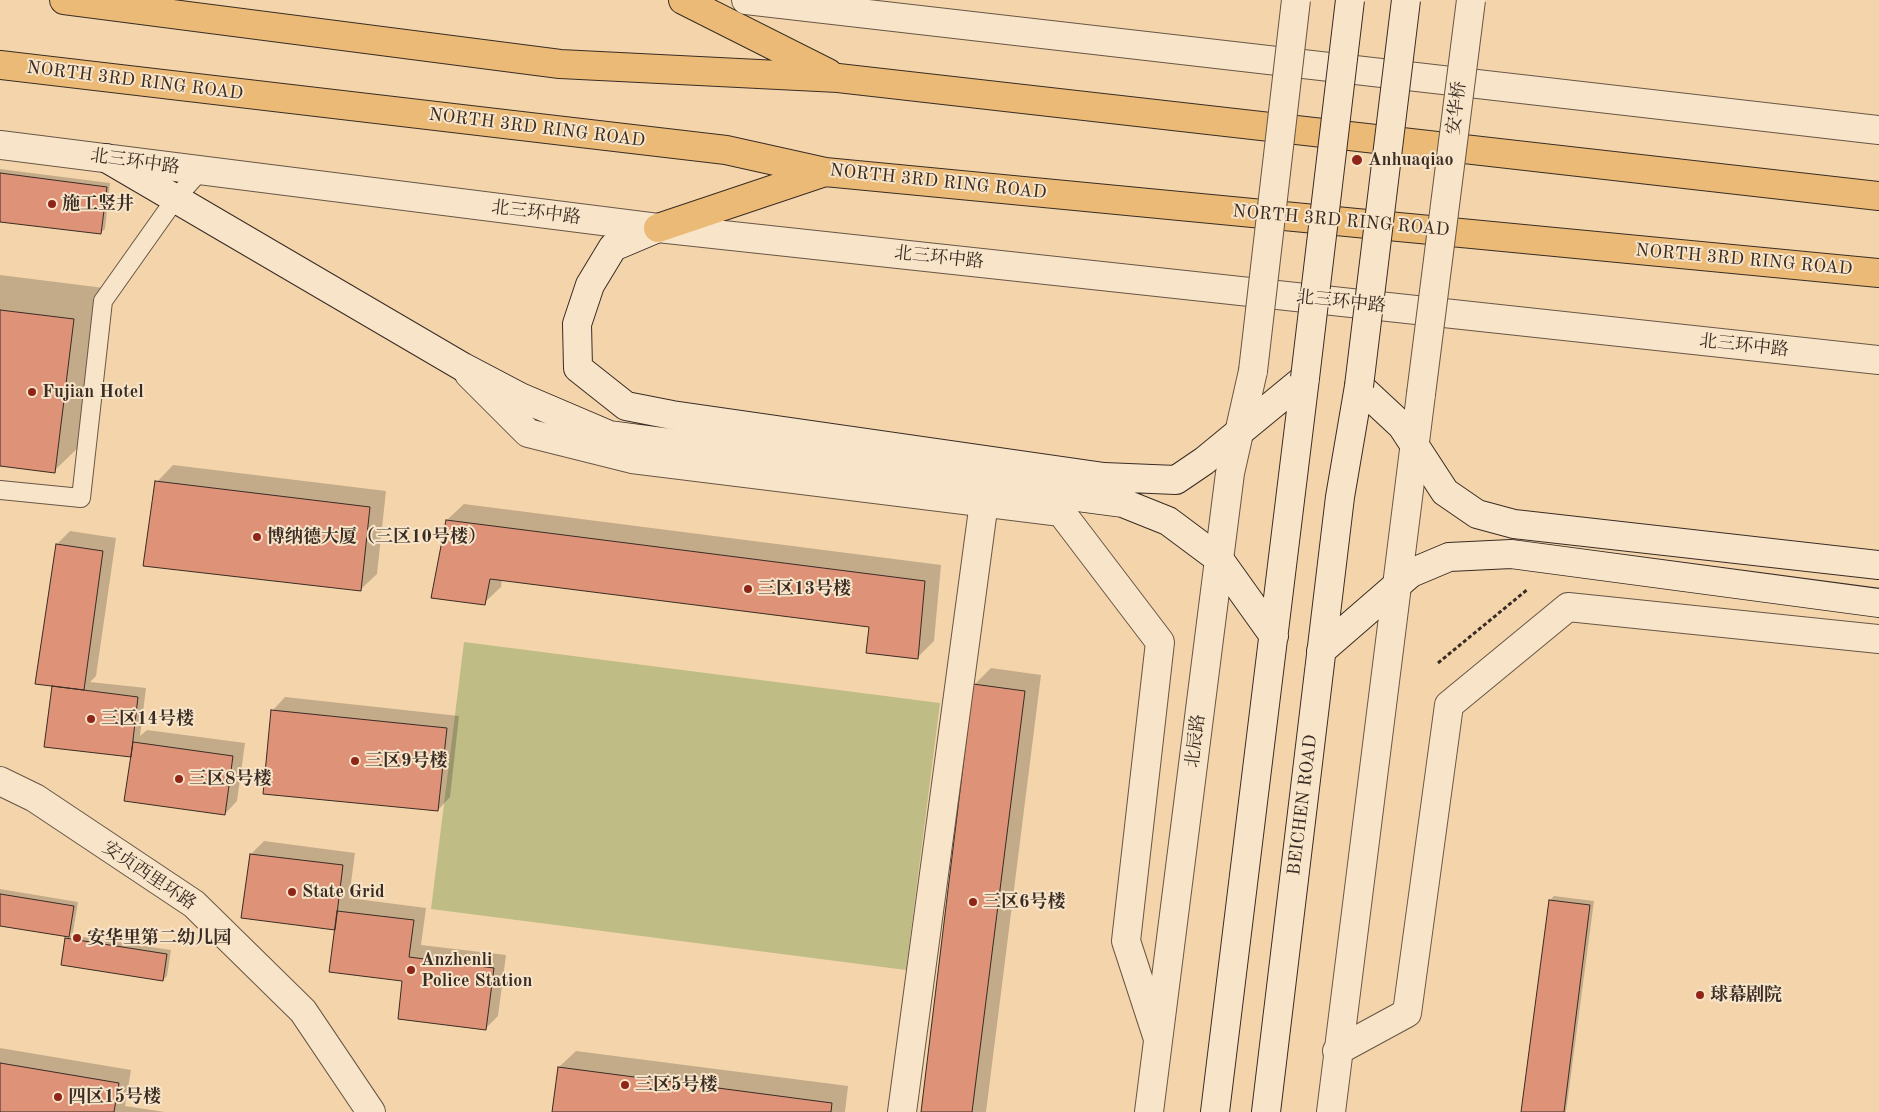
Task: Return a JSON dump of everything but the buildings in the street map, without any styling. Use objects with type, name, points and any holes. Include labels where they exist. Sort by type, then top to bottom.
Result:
[{"type":"highway","points":[[64,0],[560,64],[838,78],[1879,196]]},
{"type":"highway","points":[[683,0],[838,78]]},
{"type":"highway","name":"NORTH 3RD RING ROAD","points":[[0,65],[726,150],[825,172],[1879,273]]},
{"type":"highway","points":[[658,228],[825,172]]},
{"type":"street","points":[[746,0],[1879,130]]},
{"type":"street","name":"北辰路","points":[[1149,1112],[1230,473],[1252,371],[1296,0]]},
{"type":"street","points":[[1215,1112],[1350,0]]},
{"type":"street","points":[[1321,650],[1340,497],[1359,386],[1406,0]]},
{"type":"street","name":"安华桥","points":[[1414,445],[1470,0]]},
{"type":"street","name":"北三环中路","points":[[0,145],[658,228],[1879,360]]},
{"type":"street","points":[[106,158],[463,367],[520,397],[610,435],[1123,503],[1168,521],[1219,559],[1274,636]]},
{"type":"street","points":[[658,228],[613,247],[590,285],[577,324],[578,368],[626,406],[672,415],[1104,477],[1176,480],[1204,460],[1305,378]]},
{"type":"street","points":[[463,367],[528,433],[632,459],[1062,512],[1160,642],[1126,941],[1158,1039]]},
{"type":"street","points":[[1359,386],[1402,426],[1445,492],[1477,514],[1514,524],[1879,565]]},
{"type":"street","points":[[1331,1112],[1337,1051],[1414,445]]},
{"type":"street","points":[[902,1112],[984,502]]},
{"type":"street","points":[[1321,650],[1411,574],[1449,557],[1511,554],[1879,603]]},
{"type":"street","points":[[1337,1051],[1407,1014],[1449,705],[1568,607],[1879,639]]},
{"type":"street","name":"BEICHEN ROAD","points":[[1266,1112],[1321,650]]},
{"type":"street","name":"安贞西里环路","points":[[0,781],[35,798],[194,904],[304,1011],[371,1112]]},
{"type":"lane","points":[[0,490],[81,498],[103,301],[176,198],[200,171]]},
{"type":"path","points":[[1438,663],[1530,588]]},
{"type":"shaded area","points":[[464,642],[940,703],[906,970],[431,909]]},
{"type":"place","name":"Anhuaqiao","points":[[1357,160]]},
{"type":"place","name":"施工竖井","points":[[52,204]]},
{"type":"place","name":"Fujian Hotel","points":[[32,392]]},
{"type":"place","name":"博纳德大厦（三区10号楼）","points":[[257,537]]},
{"type":"place","name":"三区13号楼","points":[[748,589]]},
{"type":"place","name":"三区14号楼","points":[[91,719]]},
{"type":"place","name":"三区9号楼","points":[[355,761]]},
{"type":"place","name":"三区8号楼","points":[[179,779]]},
{"type":"place","name":"State Grid","points":[[292,892]]},
{"type":"place","name":"三区6号楼","points":[[973,902]]},
{"type":"place","name":"安华里第二幼儿园","points":[[77,938]]},
{"type":"place","name":"Anzhenli Police Station","points":[[411,970]]},
{"type":"place","name":"球幕剧院","points":[[1700,995]]},
{"type":"place","name":"三区5号楼","points":[[625,1085]]},
{"type":"place","name":"四区15号楼","points":[[58,1097]]}]
